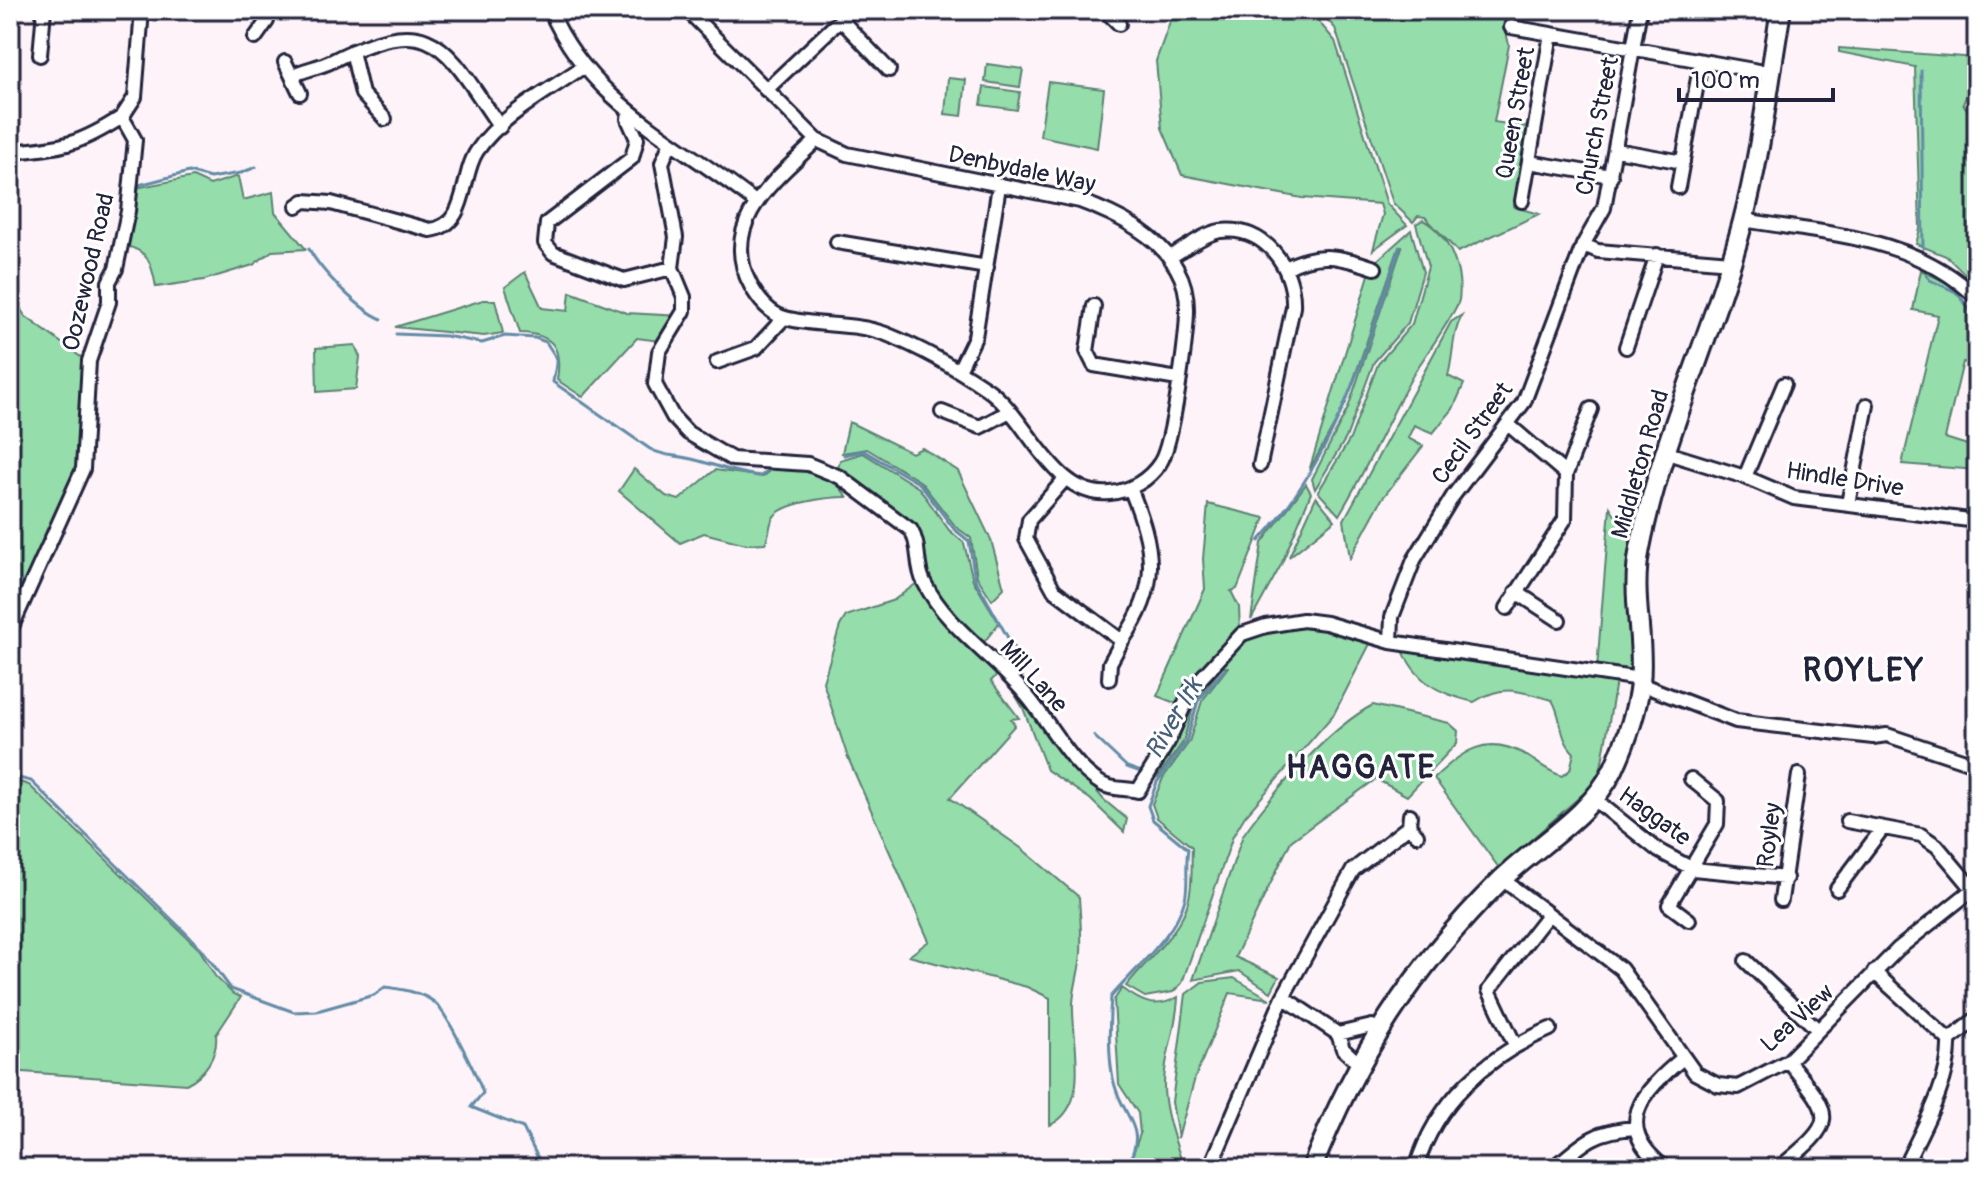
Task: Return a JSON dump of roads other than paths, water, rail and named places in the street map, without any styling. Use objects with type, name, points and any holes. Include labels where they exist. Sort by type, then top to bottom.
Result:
[{"type":"main road","name":"Middleton Road","points":[[1312,1168],[1358,1063],[1379,1029],[1447,938],[1502,879],[1594,799],[1617,761],[1630,727],[1640,682],[1635,579],[1649,505],[1743,220],[1781,10]]},
{"type":"street","points":[[40,55],[44,10]]},
{"type":"street","points":[[10,152],[62,148],[93,135],[122,117],[135,97],[142,10]]},
{"type":"street","points":[[255,38],[267,21],[268,10]]},
{"type":"street","points":[[550,10],[564,38],[584,66],[629,112],[670,144],[717,171],[755,202]]},
{"type":"street","points":[[687,10],[817,140],[755,202],[741,242],[745,272],[757,296],[784,318],[886,334],[959,370],[999,397],[1065,479],[1091,492],[1111,493],[1130,488],[1148,537],[1151,572],[1142,610],[1110,663],[1109,679]]},
{"type":"street","points":[[766,90],[851,10]]},
{"type":"street","points":[[1105,10],[1119,24]]},
{"type":"street","name":"Church Street","points":[[1583,245],[1604,208],[1640,10]]},
{"type":"street","points":[[841,20],[889,70]]},
{"type":"street","points":[[1511,27],[1770,73]]},
{"type":"street","name":"Queen Street","points":[[1522,201],[1551,34]]},
{"type":"street","points":[[292,76],[315,70],[352,51],[399,35],[421,37],[442,49],[462,71],[500,127]]},
{"type":"street","points":[[352,51],[362,94],[385,119]]},
{"type":"street","points":[[285,62],[300,93]]},
{"type":"street","points":[[1678,187],[1701,62]]},
{"type":"street","points":[[297,206],[304,201],[331,203],[430,230],[442,228],[453,218],[476,152],[500,127],[584,66]]},
{"type":"street","points":[[629,112],[628,119],[637,139],[632,158],[547,223],[545,243],[553,253],[624,280],[672,268]]},
{"type":"street","name":"Oozewood Road","points":[[10,631],[83,469],[89,361],[107,312],[109,282],[116,269],[128,211],[135,140],[122,117]]},
{"type":"street","name":"Denbydale Way","points":[[817,140],[847,154],[1097,207],[1151,239],[1170,257],[1184,287],[1187,308],[1166,453],[1155,470],[1130,488]]},
{"type":"street","name":"Mill Lane","points":[[670,144],[662,163],[676,237],[672,268],[684,297],[684,311],[659,352],[655,384],[673,417],[688,433],[732,459],[808,464],[840,477],[911,530],[918,542],[920,575],[931,593],[973,643],[1012,679],[1081,765],[1104,786],[1138,791],[1168,742],[1192,688],[1242,634],[1303,620],[1326,623],[1391,642],[1640,682],[1736,721],[1873,737],[1887,735],[1977,765]]},
{"type":"street","points":[[1616,150],[1683,162]]},
{"type":"street","points":[[1529,162],[1611,176]]},
{"type":"street","points":[[959,370],[975,337],[999,186]]},
{"type":"street","points":[[1743,220],[1909,251],[1954,274],[1977,298]]},
{"type":"street","points":[[1170,257],[1213,233],[1233,231],[1266,244],[1286,268],[1292,287],[1293,307],[1260,465]]},
{"type":"street","points":[[837,242],[987,267]]},
{"type":"street","points":[[1583,245],[1598,251],[1731,262]]},
{"type":"street","name":"Cecil Street","points":[[1391,642],[1392,617],[1414,560],[1430,530],[1510,426],[1535,380],[1583,245]]},
{"type":"street","points":[[1286,268],[1306,257],[1330,254],[1375,268]]},
{"type":"street","points":[[1626,347],[1657,255]]},
{"type":"street","points":[[1094,306],[1087,351],[1092,363],[1102,368],[1178,379]]},
{"type":"street","points":[[717,362],[756,348],[784,318]]},
{"type":"street","points":[[1745,477],[1784,384]]},
{"type":"street","points":[[1848,504],[1867,405]]},
{"type":"street","points":[[1507,608],[1565,519],[1566,474],[1591,409]]},
{"type":"street","points":[[942,412],[980,427],[1010,411]]},
{"type":"street","points":[[1510,426],[1566,474]]},
{"type":"street","name":"Hindle Drive","points":[[1664,452],[1745,477],[1794,498],[1977,521]]},
{"type":"street","points":[[1065,479],[1029,520],[1025,534],[1027,544],[1054,590],[1122,641]]},
{"type":"street","points":[[1516,592],[1559,620]]},
{"type":"street","name":"Royley","points":[[1781,900],[1799,775]]},
{"type":"street","points":[[1689,920],[1669,905],[1717,824],[1718,801],[1691,779]]},
{"type":"street","name":"Haggate","points":[[1594,799],[1659,851],[1693,869],[1786,878]]},
{"type":"street","points":[[1847,821],[1921,835],[1937,846],[1975,888]]},
{"type":"street","points":[[1210,1168],[1283,997],[1353,870],[1412,825]]},
{"type":"street","points":[[1837,889],[1848,870],[1882,829]]},
{"type":"street","name":"Lea View","points":[[1502,879],[1621,969],[1648,1002],[1695,1073],[1718,1085],[1738,1087],[1788,1061],[1874,972],[1975,888]]},
{"type":"street","points":[[1515,1045],[1489,990],[1547,916]]},
{"type":"street","points":[[1746,961],[1818,1030]]},
{"type":"street","points":[[1874,972],[1949,1040],[1950,1053],[1937,1094],[1904,1168]]},
{"type":"street","points":[[1283,997],[1338,1034],[1343,1049],[1358,1063]]},
{"type":"street","points":[[1949,1040],[1977,1018]]},
{"type":"street","points":[[1338,1034],[1372,1026],[1379,1029]]},
{"type":"street","points":[[1416,1168],[1436,1121],[1471,1078],[1515,1045],[1550,1029]]},
{"type":"street","points":[[1665,1168],[1656,1161],[1636,1128],[1635,1115],[1651,1085],[1683,1058]]},
{"type":"street","points":[[1779,1168],[1819,1135],[1825,1118],[1821,1101],[1788,1061]]},
{"type":"street","points":[[1555,1167],[1586,1141],[1607,1130],[1636,1128]]},
{"type":"waterway","points":[[1921,71],[1923,249]]},
{"type":"waterway","points":[[139,185],[189,172],[210,178],[256,167]]},
{"type":"waterway","name":"River Irk","points":[[1259,541],[1286,509],[1328,439],[1360,364],[1400,247]]},
{"type":"waterway","points":[[309,249],[341,289],[382,319]]},
{"type":"waterway","points":[[1926,275],[1958,293],[1977,320]]},
{"type":"waterway","points":[[396,334],[446,336],[482,343],[505,336],[535,338],[546,342],[557,359],[553,382],[650,449],[751,475],[761,476],[772,466]]},
{"type":"waterway","points":[[844,455],[864,451],[920,484],[954,529],[969,541],[975,579],[1017,654]]},
{"type":"waterway","name":"River Irk","points":[[1125,1168],[1132,1155],[1135,1134],[1112,1076],[1109,1042],[1111,997],[1154,951],[1173,925],[1187,887],[1188,849],[1153,820],[1148,806],[1157,782],[1186,742],[1198,701],[1225,669]]},
{"type":"waterway","points":[[1094,736],[1127,767],[1144,773]]},
{"type":"waterway","points":[[10,776],[31,781],[201,948],[231,989],[294,1012],[317,1011],[374,995],[385,987],[417,993],[434,1002],[454,1031],[483,1093],[471,1107],[523,1128],[543,1168]]},
{"type":"district","name":"ROYLEY","points":[[1864,670]]},
{"type":"district","name":"HAGGATE","points":[[1361,767]]}]
